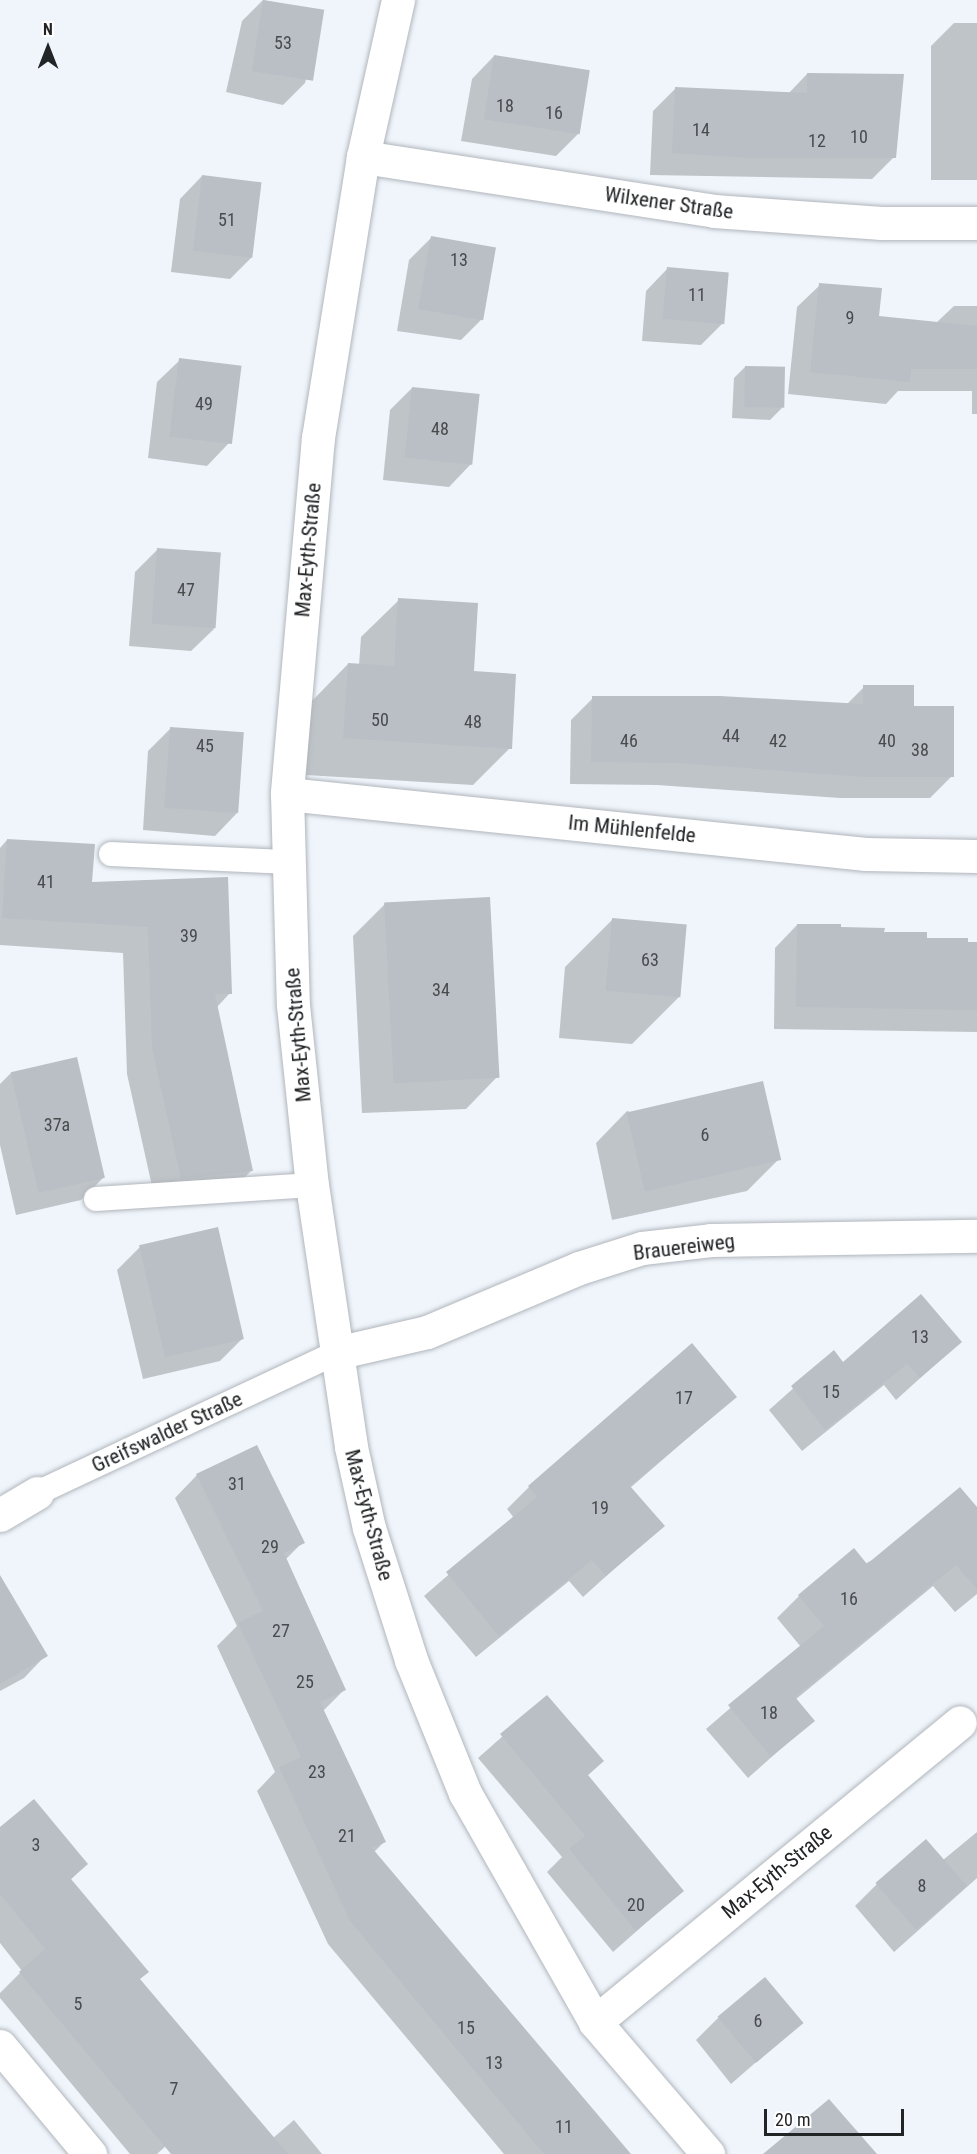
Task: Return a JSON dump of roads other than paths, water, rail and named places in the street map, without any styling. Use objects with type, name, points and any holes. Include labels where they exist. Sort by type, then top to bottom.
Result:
[{"type":"street","name":"Max-Eyth-Straße","points":[[394,1],[363,157],[318,437],[287,794],[293,1005],[312,1185],[336,1353],[351,1447],[369,1528],[411,1660],[465,1793],[595,2022],[708,2154]]},
{"type":"street","name":"Wilxener Straße","points":[[363,157],[714,211],[882,223],[977,223]]},
{"type":"street","name":"Im Mühlenfelde","points":[[287,794],[866,854],[977,856]]},
{"type":"street","name":"Brauereiweg","points":[[336,1353],[427,1332],[579,1268],[642,1248],[711,1240],[977,1236]]},
{"type":"street","name":"Greifswalder Straße","points":[[0,1515],[37,1493]]},
{"type":"street","name":"Max-Eyth-Straße","points":[[595,2022],[960,1722]]},
{"type":"street","points":[[0,2046],[90,2154]]},
{"type":"lane","points":[[111,854],[289,862]]},
{"type":"lane","points":[[96,1199],[312,1185]]},
{"type":"lane","name":"Greifswalder Straße","points":[[37,1493],[336,1353]]}]
